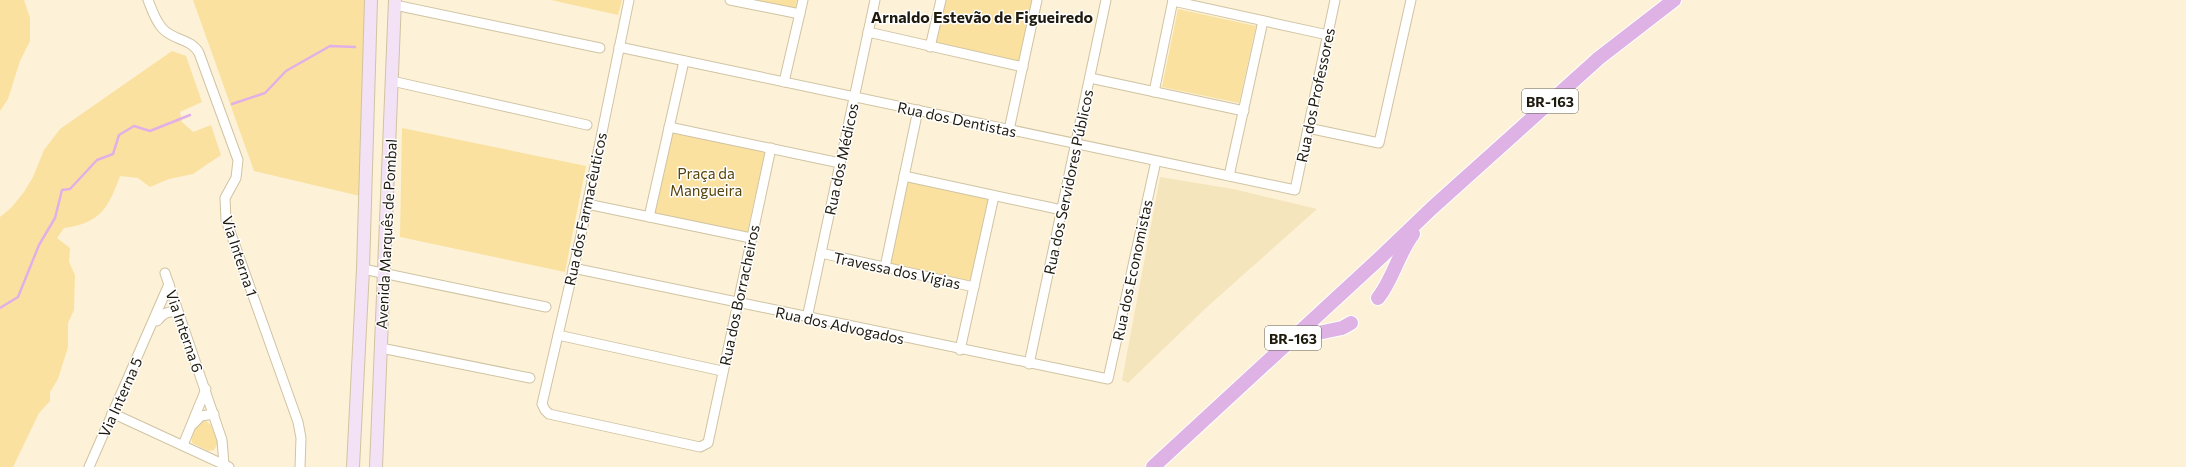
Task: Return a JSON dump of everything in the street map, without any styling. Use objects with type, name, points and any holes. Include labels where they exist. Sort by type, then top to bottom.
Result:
[{"type":"highway","name":"BR-163","points":[[1153,467],[1294,338],[1432,208],[1598,58],[1674,0]]},
{"type":"highway","points":[[1378,298],[1385,290],[1406,244],[1432,208]]},
{"type":"highway","points":[[1294,338],[1342,328],[1351,323]]},
{"type":"main road","name":"Avenida Marquês de Pombal","points":[[353,467],[363,269],[371,0]]},
{"type":"main road","name":"Avenida Marquês de Pombal","points":[[376,467],[395,2]]},
{"type":"main road","points":[[355,419],[377,421]]},
{"type":"street","name":"Via Interna 1","points":[[148,0],[155,19],[162,29],[178,38],[188,41],[196,47],[200,53],[238,160],[236,178],[225,198],[226,220],[298,422],[301,438],[300,467]]},
{"type":"street","name":"Rua dos Farmacêuticos","points":[[629,0],[587,204],[542,404],[544,410],[549,414],[700,447],[708,443]]},
{"type":"street","points":[[730,0],[800,14]]},
{"type":"street","points":[[784,82],[803,0]]},
{"type":"street","name":"Rua dos Médicos","points":[[807,318],[875,0]]},
{"type":"street","points":[[930,47],[941,0]]},
{"type":"street","points":[[1009,130],[1037,0]]},
{"type":"street","name":"Rua dos Servidores Públicos","points":[[1029,364],[1106,0]]},
{"type":"street","name":"Rua dos Professores","points":[[1295,190],[1336,0]]},
{"type":"street","points":[[1308,128],[1379,143],[1410,0]]},
{"type":"street","points":[[1154,92],[1173,1],[1328,35]]},
{"type":"street","points":[[395,2],[600,48]]},
{"type":"street","points":[[1229,176],[1264,21]]},
{"type":"street","points":[[868,32],[1023,67]]},
{"type":"street","name":"Rua dos Dentistas","points":[[619,47],[1295,190]]},
{"type":"street","points":[[649,217],[684,61]]},
{"type":"street","points":[[1090,78],[1244,111]]},
{"type":"street","points":[[392,81],[587,125]]},
{"type":"street","points":[[885,267],[918,110]]},
{"type":"street","points":[[669,127],[840,162]]},
{"type":"street","name":"Rua dos Borracheiros","points":[[708,443],[722,371],[771,148]]},
{"type":"street","name":"Rua dos Economistas","points":[[1108,379],[1156,161]]},
{"type":"street","points":[[904,176],[1062,210]]},
{"type":"street","points":[[960,350],[994,196]]},
{"type":"street","points":[[587,204],[751,238]]},
{"type":"street","name":"Travessa dos Vigias","points":[[821,253],[974,287]]},
{"type":"street","name":"Rua dos Advogados","points":[[573,268],[960,350],[1108,379]]},
{"type":"street","points":[[363,269],[546,307]]},
{"type":"street","name":"Via Interna 6","points":[[165,273],[206,389],[222,440],[227,466]]},
{"type":"street","name":"Via Interna 5","points":[[88,467],[152,327],[169,284]]},
{"type":"street","name":"Via Interna 5","points":[[152,327],[164,313],[171,310],[178,313]]},
{"type":"street","points":[[558,335],[722,371]]},
{"type":"street","points":[[381,348],[530,378]]},
{"type":"street","name":"Via Interna 6","points":[[183,445],[206,389]]},
{"type":"street","points":[[112,413],[227,466]]},
{"type":"street","points":[[191,426],[201,416],[214,414]]},
{"type":"shaded area","points":[[1160,177],[1233,189],[1317,209],[1206,308],[1128,383],[1122,380]]},
{"type":"green space","points":[[0,0],[24,0],[30,18],[30,41],[20,61],[8,99],[0,111]]},
{"type":"green space","points":[[193,0],[367,0],[360,196],[254,171]]},
{"type":"green space","points":[[551,0],[622,0],[618,15]]},
{"type":"green space","points":[[754,0],[797,0],[795,9]]},
{"type":"green space","points":[[946,0],[1033,0],[1020,62],[936,44]]},
{"type":"green space","points":[[1178,9],[1256,26],[1239,103],[1162,87]]},
{"type":"green space","points":[[172,51],[186,56],[202,102],[180,112],[182,122],[193,132],[211,125],[221,155],[193,174],[169,179],[150,187],[138,178],[120,176],[116,188],[101,212],[86,222],[76,226],[64,228],[57,238],[70,248],[69,262],[75,275],[74,310],[68,323],[68,347],[58,379],[50,392],[50,401],[39,413],[13,467],[0,467],[0,217],[11,208],[24,192],[33,177],[44,150],[60,129]]},
{"type":"green space","points":[[402,128],[586,166],[565,272],[400,237]]},
{"type":"green space","name":"Praça da Mangueira","points":[[673,132],[765,152],[747,233],[655,213]]},
{"type":"green space","points":[[908,181],[989,199],[970,281],[891,264]]},
{"type":"green space","points":[[201,421],[206,421],[211,425],[218,443],[214,450],[208,451],[192,443],[194,431]]},
{"type":"waterway","points":[[232,104],[265,93],[286,71],[330,46],[355,47]]},
{"type":"waterway","points":[[0,308],[18,297],[39,245],[55,218],[62,190],[70,189],[97,160],[113,154],[119,135],[134,126],[150,131],[190,115]]},
{"type":"district","name":"Arnaldo Estevão de Figueiredo","points":[[982,16]]}]
